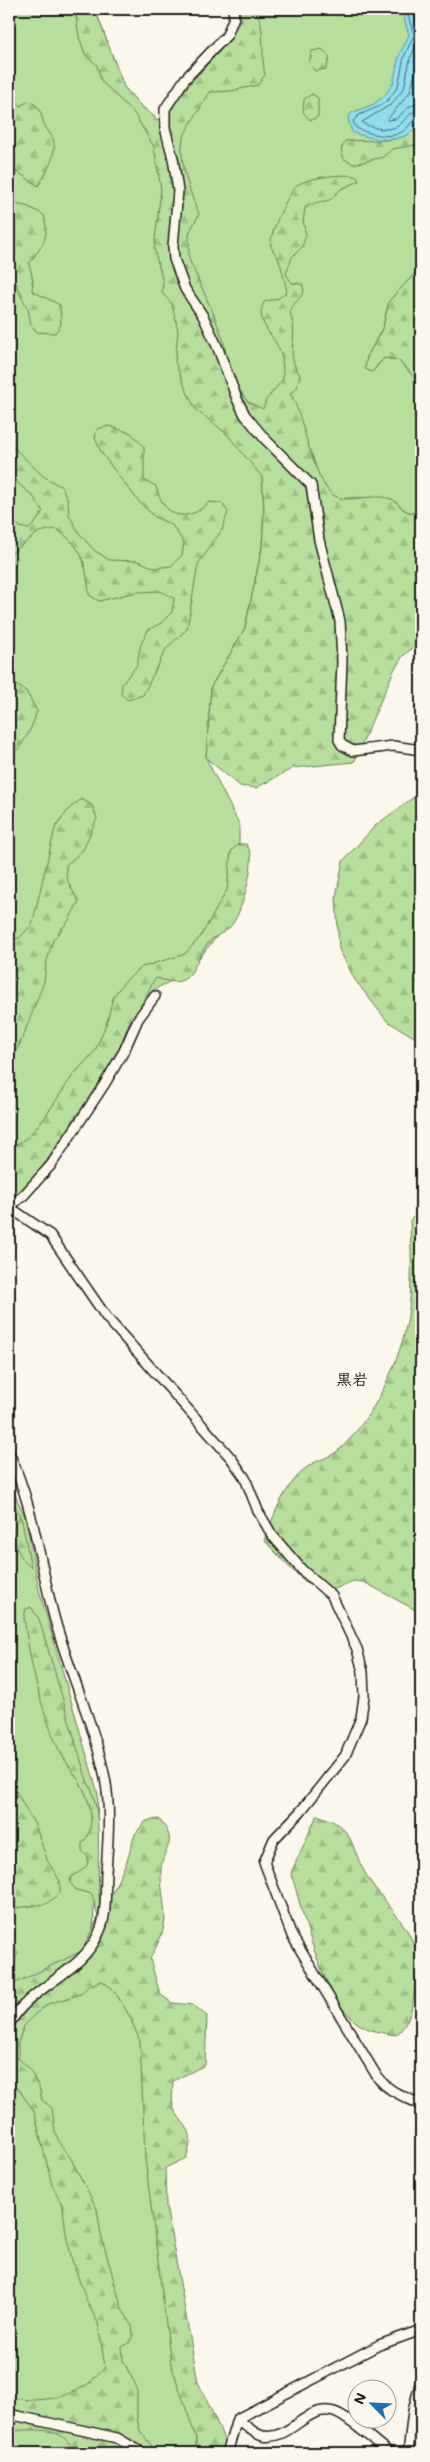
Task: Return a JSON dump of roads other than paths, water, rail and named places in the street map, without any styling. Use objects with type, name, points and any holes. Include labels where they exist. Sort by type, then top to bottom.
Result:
[{"type":"street","points":[[234,9],[231,27],[227,35],[181,84],[166,109],[165,128],[173,158],[178,191],[173,246],[174,259],[181,281],[203,316],[217,346],[245,415],[278,453],[311,485],[319,540],[340,621],[342,661],[339,740],[342,745],[353,751],[393,746],[421,750]]},
{"type":"street","points":[[155,996],[138,1019],[124,1051],[104,1085],[51,1165],[24,1195],[9,1207],[50,1235],[107,1318],[230,1458],[245,1478],[258,1511],[272,1535],[302,1570],[332,1596],[357,1649],[361,1660],[364,1696],[356,1735],[345,1756],[300,1812],[274,1839],[264,1862],[292,1936],[378,2078],[385,2086],[397,2094],[421,2105]]},
{"type":"street","points":[[9,1453],[31,1509],[53,1613],[99,1754],[105,1779],[109,1816],[102,1928],[81,1961],[30,1998],[14,2015],[9,2025]]},
{"type":"street","points":[[227,2453],[237,2419],[379,2345],[421,2330]]},
{"type":"street","points":[[408,2453],[412,2411],[421,2380]]},
{"type":"street","points":[[237,2419],[258,2434],[268,2436],[299,2425],[312,2414],[333,2412],[347,2419],[390,2453]]},
{"type":"street","points":[[9,2414],[117,2438],[143,2453]]},
{"type":"water","points":[[401,9],[421,9],[421,112],[418,123],[412,131],[394,139],[373,138],[352,132],[348,119],[351,113],[374,104],[385,95],[393,83],[399,56],[409,35]]},
{"type":"water","points":[[9,1943],[15,1947],[18,1953],[9,1972]]},
{"type":"district","name":"黒岩","points":[[352,1379]]}]
